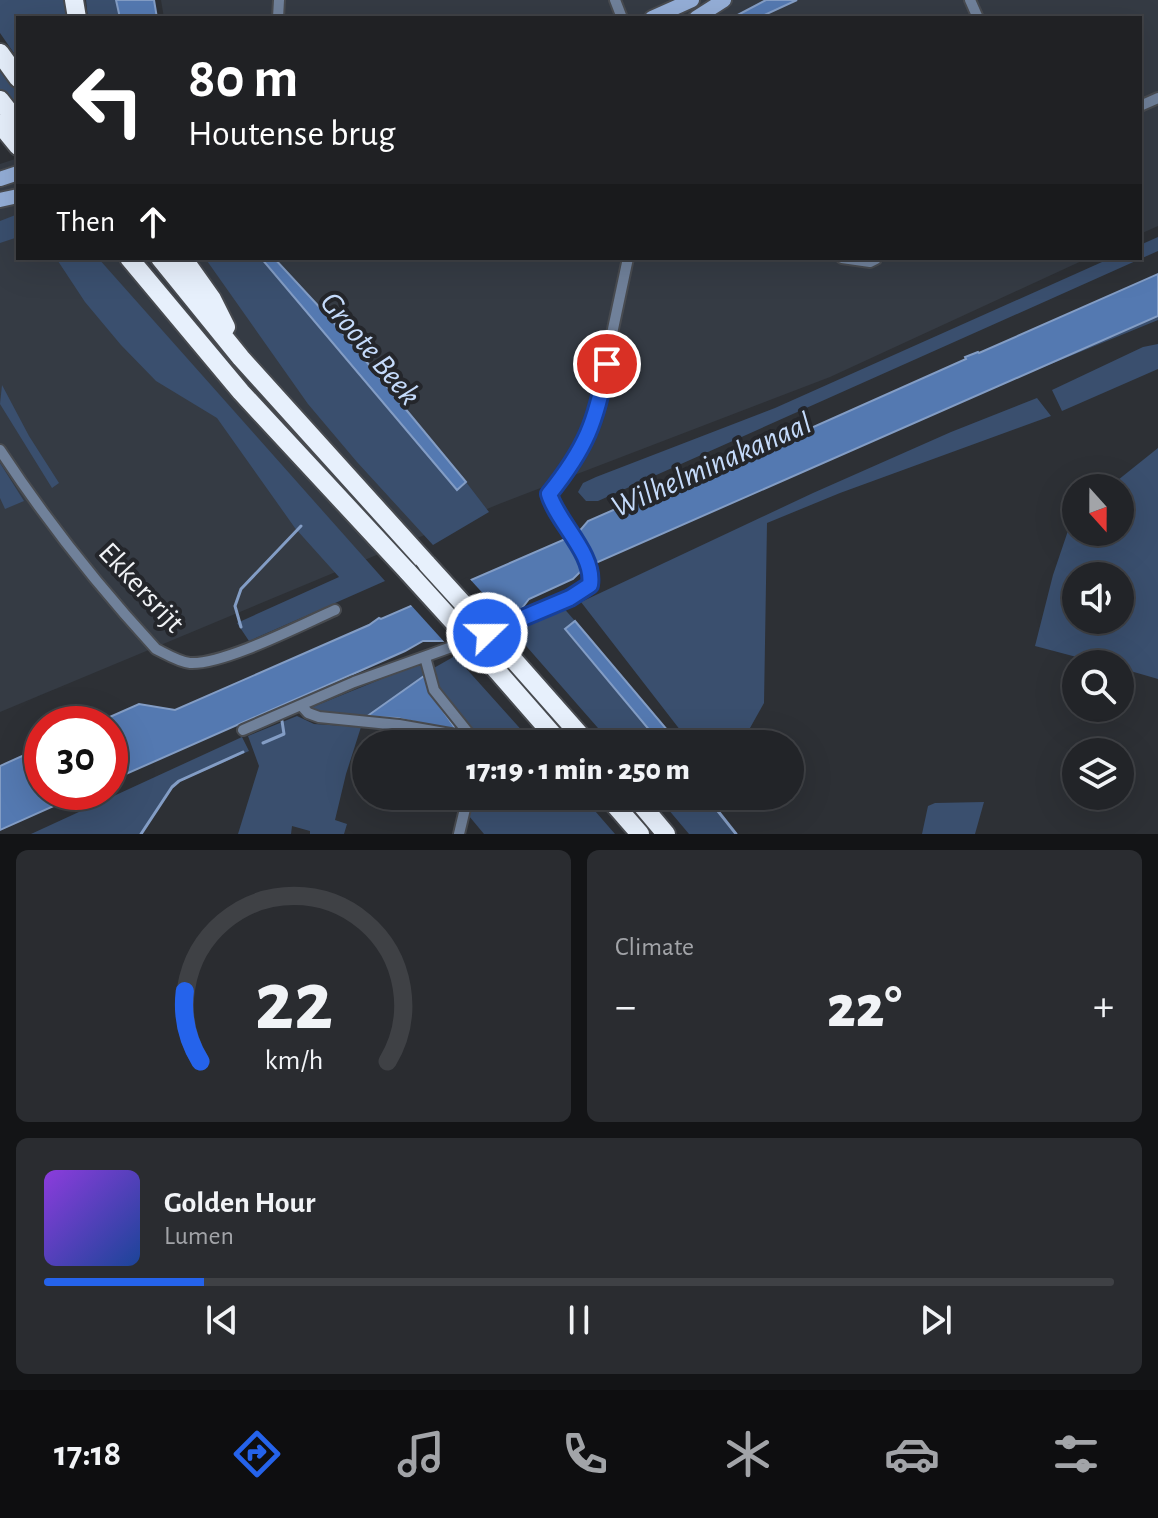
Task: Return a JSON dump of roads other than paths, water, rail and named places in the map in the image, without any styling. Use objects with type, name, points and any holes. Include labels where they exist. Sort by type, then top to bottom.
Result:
[{"type":"highway","points":[[0,53],[16,75]]},
{"type":"highway","points":[[0,100],[16,120]]},
{"type":"highway","points":[[0,124],[16,144]]},
{"type":"highway","points":[[162,260],[241,358],[576,730]]},
{"type":"highway","points":[[184,260],[212,299],[241,358]]},
{"type":"highway","points":[[131,262],[241,392],[549,730]]},
{"type":"highway","points":[[619,810],[640,834]]},
{"type":"highway","points":[[646,810],[666,834]]},
{"type":"main road","points":[[656,16],[692,0]]},
{"type":"main road","points":[[699,16],[724,0]]},
{"type":"street","points":[[243,730],[405,662],[544,610],[587,589],[591,580],[588,568],[573,534],[555,510],[549,494],[585,444],[594,419],[628,260]]},
{"type":"street","name":"Ekkersrijt","points":[[0,450],[36,504],[114,603],[156,649],[186,663],[211,662],[335,610]]},
{"type":"street","points":[[425,657],[434,690],[465,730]]},
{"type":"street","points":[[301,705],[308,713],[319,717],[422,730]]},
{"type":"street","points":[[459,834],[465,810]]},
{"type":"waterway","name":"Groote Beek","points":[[241,627],[235,606],[241,589],[301,526]]},
{"type":"waterway","name":"Groote Beek","points":[[263,743],[284,734],[282,721]]},
{"type":"waterway","name":"Groote Beek","points":[[141,834],[179,781],[243,752]]},
{"type":"waterway","points":[[717,810],[736,834]]},
{"type":"water label","name":"Wilhelminakanaal","points":[[711,464]]}]
